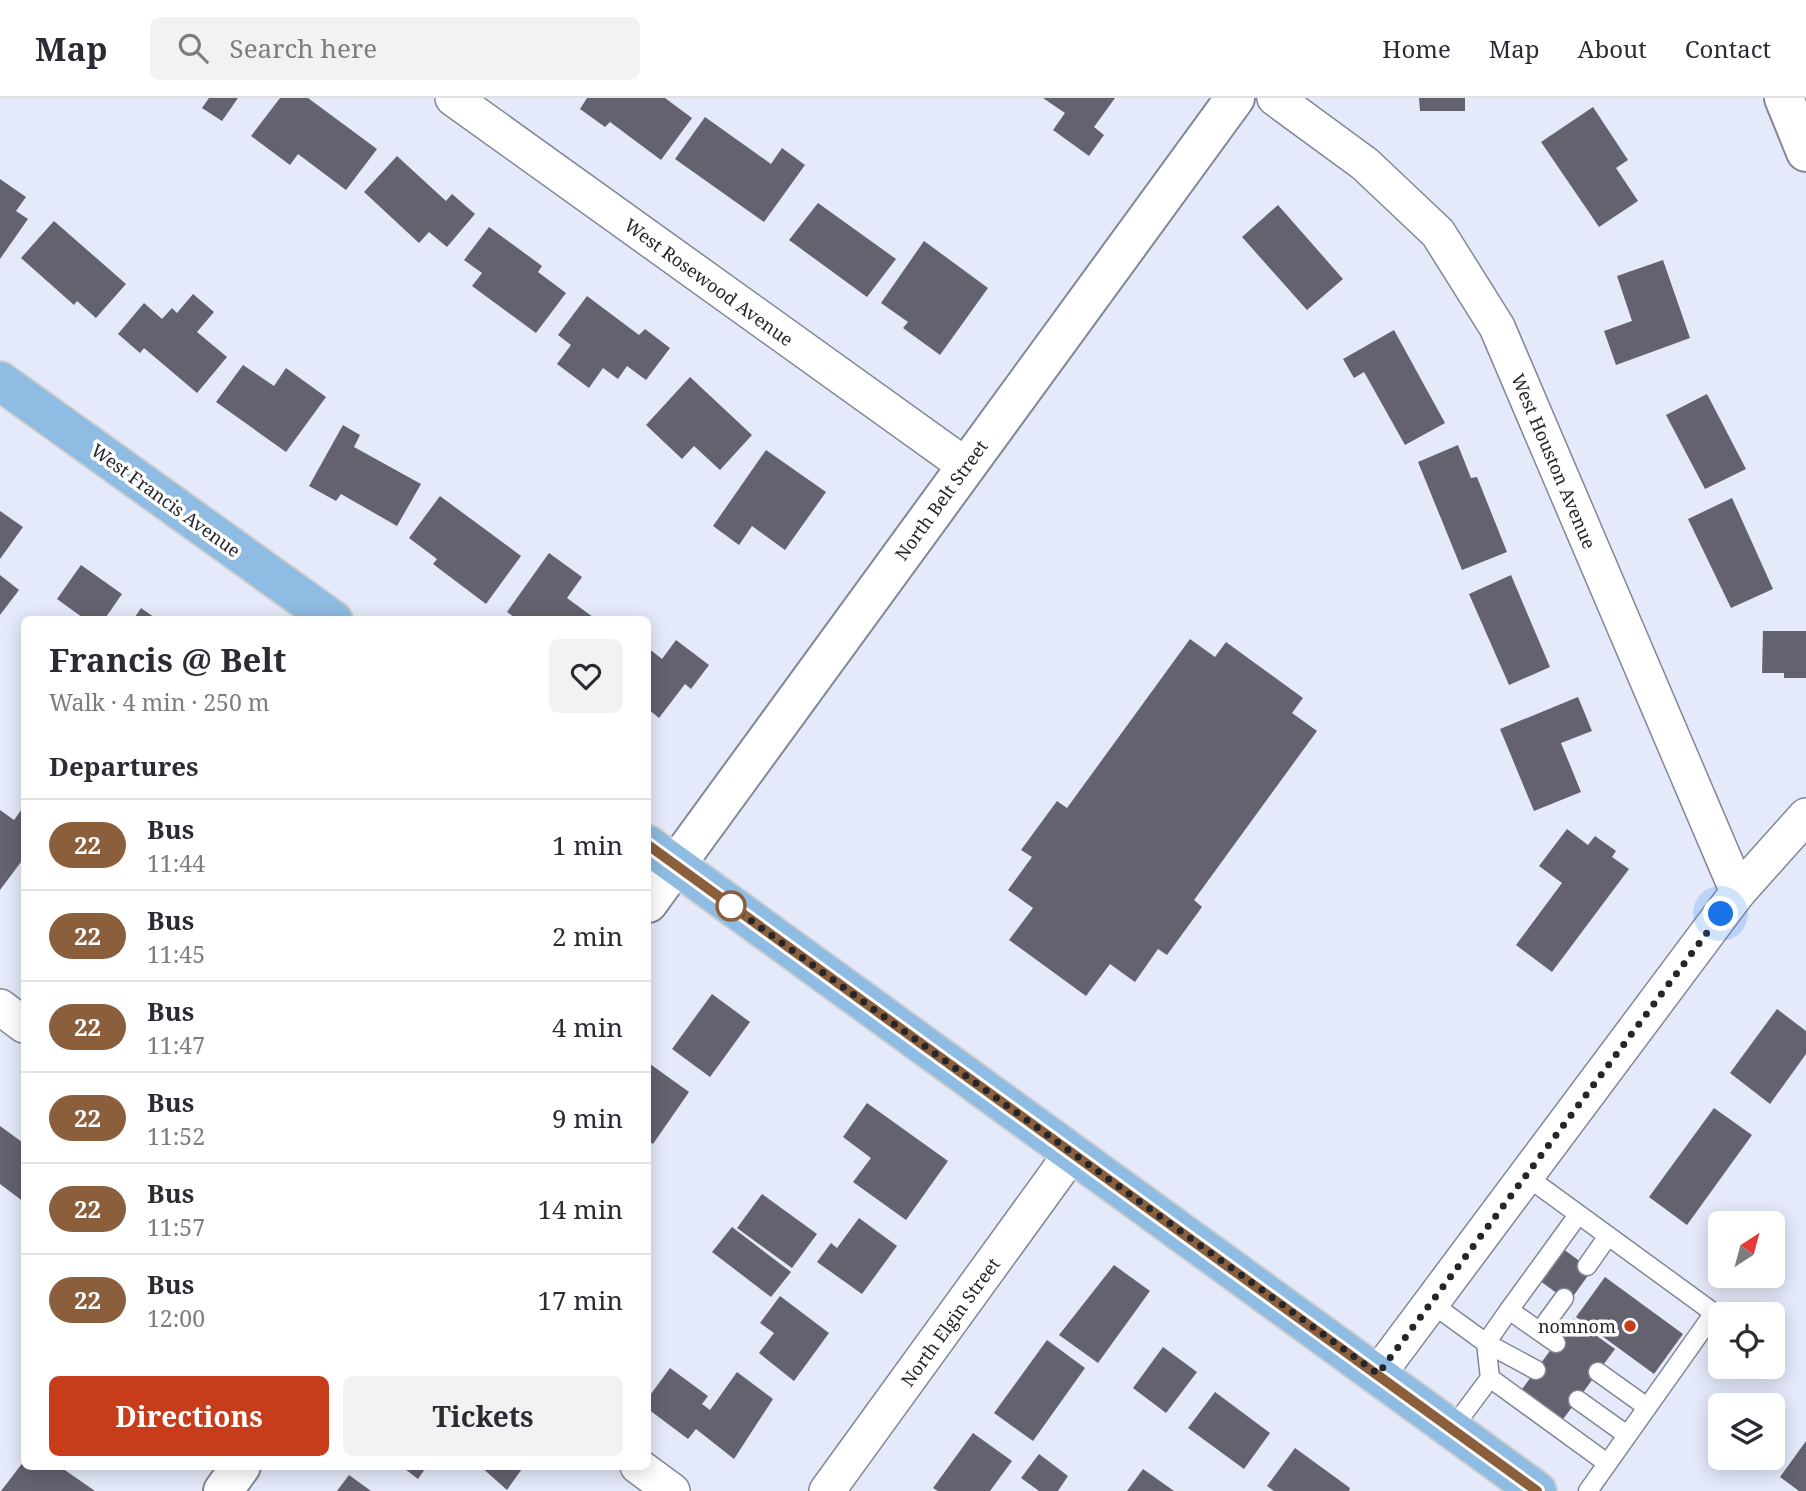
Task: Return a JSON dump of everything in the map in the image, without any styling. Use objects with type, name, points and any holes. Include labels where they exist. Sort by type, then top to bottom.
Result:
[{"type":"main road","name":"West Francis Avenue","points":[[0,381],[327,616]]},
{"type":"main road","points":[[661,855],[1537,1491]]},
{"type":"street","name":"West Rosewood Avenue","points":[[453,98],[966,466]]},
{"type":"street","name":"North Belt Street","points":[[651,892],[661,855],[966,466],[1235,98]]},
{"type":"street","name":"West Houston Avenue","points":[[1275,98],[1365,163],[1438,233],[1497,327],[1738,892]]},
{"type":"street","points":[[1784,98],[1806,152]]},
{"type":"street","points":[[1378,1374],[1738,892],[1806,816]]},
{"type":"street","points":[[0,1007],[21,1023]]},
{"type":"street","name":"North Elgin Street","points":[[827,1491],[1072,1153]]},
{"type":"street","points":[[223,1491],[238,1470]]},
{"type":"street","points":[[643,1470],[672,1491]]},
{"type":"lane","points":[[1526,1176],[1714,1313],[1588,1491]]},
{"type":"lane","points":[[1452,1429],[1490,1378],[1486,1343],[1578,1215]]},
{"type":"lane","points":[[1587,1266],[1608,1236]]},
{"type":"lane","points":[[1539,1331],[1564,1298]]},
{"type":"lane","points":[[1431,1303],[1486,1343],[1536,1370]]},
{"type":"lane","points":[[1509,1310],[1556,1343]]},
{"type":"lane","points":[[1598,1372],[1647,1407]]},
{"type":"lane","points":[[1490,1378],[1608,1463]]},
{"type":"lane","points":[[1578,1400],[1627,1435]]},
{"type":"building","points":[[209,98],[238,98],[222,121],[202,108]]},
{"type":"building","points":[[280,98],[308,98],[377,149],[346,190],[298,154],[290,165],[251,136]]},
{"type":"building","points":[[587,98],[665,98],[692,118],[661,160],[610,122],[605,127],[580,109]]},
{"type":"building","points":[[1043,98],[1115,98],[1094,127],[1104,135],[1089,156],[1053,130],[1065,113]]},
{"type":"building","points":[[1419,98],[1465,98],[1465,111],[1420,111]]},
{"type":"building","points":[[1593,107],[1628,160],[1616,168],[1638,201],[1599,227],[1541,142]]},
{"type":"building","points":[[705,117],[771,164],[782,148],[805,165],[764,222],[675,159]]},
{"type":"building","points":[[397,156],[446,201],[452,194],[475,214],[447,247],[429,232],[419,243],[364,192]]},
{"type":"building","points":[[0,179],[26,197],[16,211],[28,219],[0,259]]},
{"type":"building","points":[[818,203],[896,259],[867,297],[789,240]]},
{"type":"building","points":[[1278,205],[1343,279],[1307,310],[1242,237]]},
{"type":"building","points":[[54,221],[126,284],[96,318],[77,301],[74,305],[21,258]]},
{"type":"building","points":[[489,227],[542,266],[538,272],[566,293],[536,333],[472,286],[482,273],[464,260]]},
{"type":"building","points":[[924,241],[988,288],[940,355],[903,328],[908,322],[881,303]]},
{"type":"building","points":[[1663,260],[1690,338],[1616,365],[1604,331],[1632,321],[1617,276]]},
{"type":"building","points":[[193,294],[214,312],[197,332],[227,357],[197,393],[144,348],[140,353],[118,334],[144,303],[162,319],[172,308],[177,313]]},
{"type":"building","points":[[587,296],[639,335],[645,329],[670,348],[646,380],[627,366],[618,379],[603,368],[589,388],[557,364],[571,345],[558,335]]},
{"type":"building","points":[[1394,330],[1445,423],[1405,445],[1364,372],[1354,378],[1343,359]]},
{"type":"building","points":[[243,365],[274,386],[286,368],[326,397],[286,452],[216,402]]},
{"type":"building","points":[[690,377],[752,435],[720,470],[694,446],[682,459],[646,425]]},
{"type":"building","points":[[1707,394],[1746,469],[1705,489],[1666,415]]},
{"type":"building","points":[[343,425],[360,435],[354,447],[421,484],[397,526],[341,494],[336,501],[309,486]]},
{"type":"building","points":[[1458,445],[1471,478],[1477,477],[1507,552],[1462,570],[1418,462]]},
{"type":"building","points":[[766,450],[826,492],[785,550],[752,526],[739,545],[713,526]]},
{"type":"building","points":[[440,496],[521,556],[486,604],[433,564],[437,559],[409,538]]},
{"type":"building","points":[[1732,498],[1773,589],[1731,608],[1688,519]]},
{"type":"building","points":[[0,511],[23,527],[0,559]]},
{"type":"building","points":[[549,553],[582,577],[567,598],[592,616],[512,616],[507,612]]},
{"type":"building","points":[[81,565],[122,594],[107,616],[80,616],[57,599]]},
{"type":"building","points":[[0,575],[19,590],[0,615]]},
{"type":"building","points":[[1511,575],[1550,667],[1509,685],[1469,594]]},
{"type":"building","points":[[141,608],[152,616],[136,616]]},
{"type":"building","points":[[1763,631],[1806,631],[1806,678],[1784,678],[1784,673],[1762,673]]},
{"type":"building","points":[[1190,639],[1215,657],[1226,642],[1303,698],[1292,713],[1317,731],[1194,900],[1202,907],[1167,955],[1158,949],[1135,982],[1110,964],[1086,996],[1009,940],[1033,908],[1008,890],[1032,857],[1021,850],[1057,801],[1067,808]]},
{"type":"building","points":[[676,640],[709,665],[691,689],[685,684],[659,718],[651,711],[651,650],[662,659]]},
{"type":"building","points":[[1578,697],[1592,731],[1561,743],[1581,792],[1534,811],[1500,729]]},
{"type":"building","points":[[0,810],[14,820],[21,810],[21,862],[0,890]]},
{"type":"building","points":[[1567,829],[1588,845],[1595,836],[1616,851],[1612,857],[1629,869],[1552,972],[1516,945],[1562,883],[1539,866]]},
{"type":"building","points":[[712,994],[750,1022],[710,1077],[672,1049]]},
{"type":"building","points":[[1777,1009],[1806,1031],[1806,1054],[1770,1104],[1730,1073]]},
{"type":"building","points":[[651,1065],[689,1092],[653,1144],[651,1142]]},
{"type":"building","points":[[867,1103],[948,1161],[906,1220],[853,1182],[871,1158],[843,1137]]},
{"type":"building","points":[[1714,1108],[1752,1135],[1687,1225],[1649,1197]]},
{"type":"building","points":[[0,1126],[21,1141],[21,1200],[0,1184]]},
{"type":"building","points":[[762,1194],[817,1234],[792,1268],[737,1228]]},
{"type":"building","points":[[859,1218],[897,1246],[862,1294],[817,1262],[831,1243],[837,1248]]},
{"type":"building","points":[[732,1227],[791,1272],[771,1297],[712,1252]]},
{"type":"building","points":[[1559,1246],[1592,1270],[1569,1302],[1536,1278]]},
{"type":"building","points":[[1114,1265],[1150,1291],[1098,1363],[1059,1335]]},
{"type":"building","name":"nomnom","points":[[1605,1277],[1683,1334],[1654,1374],[1576,1317]]},
{"type":"building","points":[[780,1296],[829,1333],[794,1381],[759,1353],[774,1333],[760,1323]]},
{"type":"building","points":[[1573,1319],[1615,1349],[1561,1422],[1520,1392]]},
{"type":"building","points":[[1047,1340],[1085,1368],[1033,1441],[994,1413]]},
{"type":"building","points":[[1163,1347],[1197,1372],[1166,1413],[1133,1388]]},
{"type":"building","points":[[670,1368],[708,1396],[702,1404],[710,1410],[737,1372],[773,1399],[734,1459],[696,1429],[688,1439],[651,1411],[651,1394]]},
{"type":"building","points":[[1215,1392],[1270,1433],[1244,1469],[1188,1428]]},
{"type":"building","points":[[973,1433],[1012,1461],[990,1491],[938,1491],[933,1488]]},
{"type":"building","points":[[1806,1441],[1806,1491],[1799,1491],[1780,1477]]},
{"type":"building","points":[[1295,1448],[1350,1488],[1349,1491],[1274,1491],[1267,1486]]},
{"type":"building","points":[[1039,1454],[1068,1476],[1058,1491],[1039,1491],[1021,1478]]},
{"type":"building","points":[[21,1465],[21,1470],[65,1470],[95,1491],[1,1491]]},
{"type":"building","points":[[1143,1469],[1174,1491],[1127,1491]]},
{"type":"building","points":[[406,1470],[424,1470],[418,1479]]},
{"type":"building","points":[[484,1470],[521,1470],[507,1490]]},
{"type":"building","points":[[349,1475],[371,1491],[337,1491]]},
{"type":"bus line","name":"22","points":[[651,847],[1537,1491]]},
{"type":"place","name":"nomnom","points":[[1630,1326]]},
{"type":"route","points":[[731,906],[1378,1374],[1721,914]]}]
